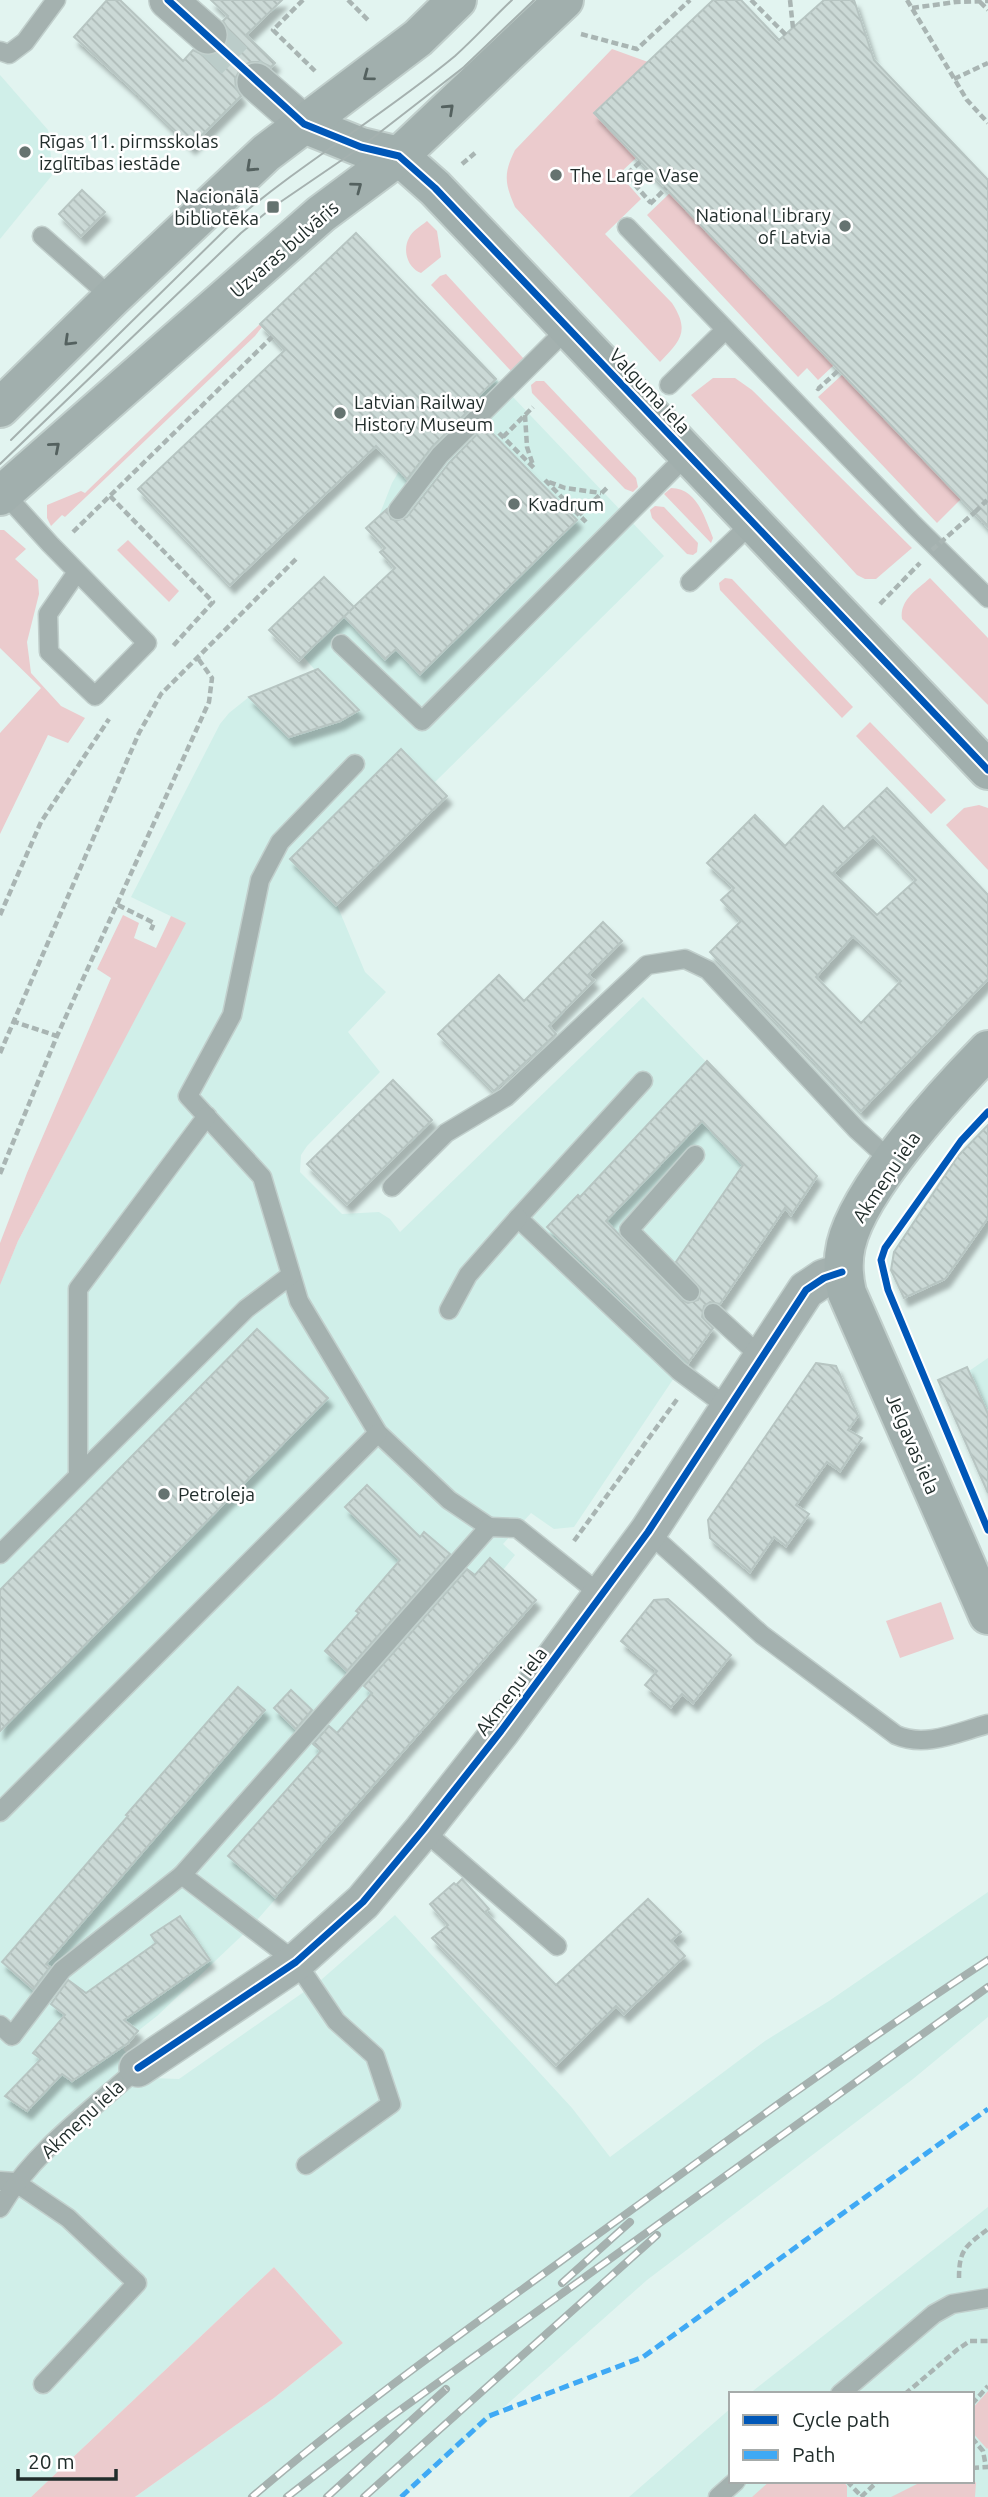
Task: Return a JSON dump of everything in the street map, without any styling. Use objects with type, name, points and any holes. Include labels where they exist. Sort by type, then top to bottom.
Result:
[{"type":"main road","points":[[0,408],[266,153],[418,38],[457,0]]},
{"type":"main road","name":"Uzvaras bulvāris","points":[[1,492],[321,214],[399,156],[571,17]]},
{"type":"main road","points":[[304,124],[360,147],[399,156]]},
{"type":"main road","name":"Valguma iela","points":[[399,156],[464,217],[988,770]]},
{"type":"main road","name":"Akmeņu iela","points":[[842,1272],[846,1245],[855,1217],[892,1162],[960,1079],[988,1050]]},
{"type":"main road","name":"Jelgavas iela","points":[[842,1272],[847,1293],[988,1615]]},
{"type":"street","points":[[168,0],[208,35]]},
{"type":"street","points":[[256,82],[304,124]]},
{"type":"street","name":"Akmeņu iela","points":[[138,2068],[296,1962],[363,1902],[501,1731],[648,1532],[806,1290],[824,1278],[842,1272]]},
{"type":"lane","points":[[0,51],[9,54],[25,42],[56,0]]},
{"type":"lane","points":[[627,227],[988,598]]},
{"type":"lane","points":[[42,236],[112,299]]},
{"type":"lane","points":[[398,510],[440,455],[569,327]]},
{"type":"lane","points":[[669,385],[725,330]]},
{"type":"lane","points":[[341,644],[422,721],[688,454]]},
{"type":"lane","points":[[1,492],[147,643],[95,696],[49,652],[48,614],[77,572]]},
{"type":"lane","points":[[690,582],[753,522]]},
{"type":"lane","points":[[355,764],[280,842],[260,880],[232,1015],[188,1096],[262,1177],[299,1301],[378,1433],[449,1500],[489,1527],[517,1528],[601,1595]]},
{"type":"lane","points":[[392,1187],[446,1133],[506,1097],[647,965],[685,959],[708,970],[857,1130],[892,1162]]},
{"type":"lane","points":[[449,1310],[468,1275],[643,1081]]},
{"type":"lane","points":[[78,1476],[78,1289],[206,1116]]},
{"type":"lane","points":[[690,1292],[629,1230],[695,1155]]},
{"type":"lane","points":[[518,1218],[690,1381],[730,1409]]},
{"type":"lane","points":[[0,1554],[246,1309],[292,1275]]},
{"type":"lane","points":[[713,1313],[762,1358]]},
{"type":"lane","points":[[0,1811],[378,1433]]},
{"type":"lane","points":[[0,2025],[12,2036],[62,1970],[182,1875],[489,1527]]},
{"type":"lane","points":[[648,1532],[762,1634],[896,1735],[907,1740],[923,1741],[988,1724]]},
{"type":"lane","points":[[423,1830],[557,1946]]},
{"type":"lane","points":[[182,1875],[296,1962],[336,2021],[375,2056],[391,2104],[306,2165]]},
{"type":"lane","name":"Akmeņu iela","points":[[0,2208],[8,2182],[138,2068]]},
{"type":"lane","points":[[8,2182],[68,2218],[137,2283],[43,2384]]},
{"type":"lane","points":[[841,2392],[934,2314],[952,2304],[988,2298]]},
{"type":"lane","points":[[718,2497],[734,2483]]},
{"type":"path","points":[[303,0],[273,30],[315,71]]},
{"type":"path","points":[[348,0],[370,22]]},
{"type":"path","points":[[571,17],[637,49],[690,0]]},
{"type":"path","points":[[751,0],[786,35]]},
{"type":"path","points":[[790,0],[793,28]]},
{"type":"path","points":[[907,0],[967,100],[988,123]]},
{"type":"path","points":[[912,8],[956,1],[988,1]]},
{"type":"path","points":[[980,2],[988,10]]},
{"type":"path","points":[[954,79],[988,63]]},
{"type":"path","points":[[462,164],[475,153]]},
{"type":"path","points":[[640,162],[626,175],[651,203]]},
{"type":"path","points":[[68,537],[272,337]]},
{"type":"path","points":[[503,437],[533,407]]},
{"type":"path","points":[[481,414],[535,469],[527,447],[525,415]]},
{"type":"path","points":[[601,493],[565,488],[545,480],[604,540]]},
{"type":"path","points":[[579,514],[609,486]]},
{"type":"path","points":[[932,550],[987,500]]},
{"type":"path","points":[[0,1053],[139,733],[161,694],[298,557]]},
{"type":"path","points":[[877,607],[914,569]]},
{"type":"path","points":[[0,1174],[57,1036],[209,702],[212,678],[197,657]]},
{"type":"path","points":[[118,905],[154,923],[151,930]]},
{"type":"path","points":[[12,1021],[57,1036]]},
{"type":"path","points":[[559,1561],[690,1381]]},
{"type":"path","points":[[959,2281],[959,2262],[963,2249],[988,2229]]},
{"type":"path","points":[[909,2392],[958,2349],[970,2342],[988,2341]]},
{"type":"path","points":[[974,2402],[988,2386]]},
{"type":"path","points":[[974,2440],[983,2451],[987,2467]]},
{"type":"path","points":[[849,2483],[861,2497],[876,2483]]},
{"type":"shaded area","points":[[612,49],[648,62],[594,113],[636,158],[619,174],[641,199],[605,234],[672,303],[678,313],[681,335],[660,362],[515,207],[507,185],[507,173],[515,150]]},
{"type":"shaded area","name":"Rīgas 11. pirmsskolas izglītības iestāde","points":[[0,75],[48,130],[53,174],[0,239]]},
{"type":"shaded area","points":[[670,193],[834,365],[818,380],[807,368],[798,377],[647,215]]},
{"type":"shaded area","points":[[427,221],[437,231],[441,257],[421,273],[410,263],[406,248],[410,235]]},
{"type":"shaded area","points":[[446,274],[524,359],[511,371],[431,285]]},
{"type":"shaded area","points":[[260,324],[262,327],[255,336],[65,517],[62,515],[51,526],[47,518],[47,505],[81,491],[85,493]]},
{"type":"shaded area","points":[[843,374],[961,499],[937,523],[818,397]]},
{"type":"shaded area","points":[[713,378],[735,378],[752,390],[912,548],[876,579],[865,579],[857,575],[691,395]]},
{"type":"shaded area","points":[[496,379],[664,556],[435,782],[447,796],[337,905],[365,972],[386,992],[348,1032],[380,1072],[307,1146],[301,1155],[300,1172],[342,1214],[379,1212],[390,1219],[400,1232],[643,997],[817,1176],[791,1215],[784,1209],[708,1321],[714,1327],[687,1365],[684,1363],[574,1527],[554,1529],[531,1513],[503,1544],[515,1555],[503,1570],[536,1600],[251,1927],[138,2031],[123,2049],[138,2068],[152,2078],[179,2079],[321,1980],[395,1915],[572,2108],[610,2157],[765,2041],[829,2001],[988,1892],[988,2017],[913,2079],[647,2280],[403,2497],[135,2497],[274,2398],[343,2343],[274,2267],[31,2497],[0,2497],[0,1284],[18,1241],[185,923],[131,897],[220,724],[249,697],[315,670],[303,656],[395,568],[380,552],[397,535],[379,516],[399,471]]},
{"type":"shaded area","points":[[536,381],[544,381],[636,478],[638,487],[633,492],[625,489],[532,393],[531,385]]},
{"type":"shaded area","points":[[671,488],[687,493],[699,505],[713,538],[711,543],[664,494]]},
{"type":"shaded area","points":[[655,506],[664,507],[698,543],[697,552],[693,555],[687,554],[652,518],[650,510]]},
{"type":"shaded area","points":[[0,530],[4,530],[26,549],[15,559],[38,580],[39,594],[27,642],[31,673],[61,706],[85,718],[68,743],[48,735],[0,834],[0,733],[41,688],[0,648]]},
{"type":"shaded area","points":[[128,540],[179,591],[169,602],[117,550]]},
{"type":"shaded area","points":[[725,578],[732,579],[853,707],[842,718],[720,590],[719,583]]},
{"type":"shaded area","points":[[930,578],[988,638],[988,705],[902,619],[906,601]]},
{"type":"shaded area","points":[[870,722],[946,800],[931,814],[856,736]]},
{"type":"shaded area","points":[[979,805],[988,808],[988,870],[946,825],[964,808]]},
{"type":"shaded area","points":[[123,915],[139,923],[134,938],[156,948],[171,916],[186,923],[18,1241],[0,1285],[0,1243],[27,1173],[111,978],[97,969]]},
{"type":"shaded area","points":[[988,1358],[988,1494],[938,1380],[967,1367],[969,1371]]},
{"type":"shaded area","points":[[941,1602],[954,1639],[900,1658],[886,1621]]},
{"type":"shaded area","points":[[988,2207],[988,2497],[629,2497],[729,2410],[729,2483],[974,2483],[974,2392],[752,2392]]},
{"type":"shaded area","points":[[274,2267],[343,2343],[274,2398],[135,2497],[31,2497]]},
{"type":"shaded area","points":[[988,2391],[987,2449],[974,2434],[974,2407]]},
{"type":"shaded area","points":[[974,2480],[976,2483],[975,2497],[891,2497],[919,2483],[974,2483]]},
{"type":"shaded area","points":[[768,2483],[845,2483],[847,2486],[847,2497],[752,2497]]},
{"type":"building","points":[[107,0],[120,0],[183,61],[193,50],[203,55],[215,55],[224,48],[228,40],[228,29],[223,21],[228,16],[211,0],[282,0],[246,35],[275,63],[271,67],[261,62],[250,62],[241,68],[235,79],[241,96],[191,146],[74,37]]},
{"type":"building","name":"National Library of Latvia","points":[[713,0],[741,0],[779,40],[824,0],[854,0],[874,60],[988,180],[988,527],[594,113]]},
{"type":"building","points":[[82,190],[105,212],[81,236],[59,214]]},
{"type":"building","name":"Latvian Railway History Museum","points":[[356,233],[496,379],[466,408],[469,410],[432,447],[407,479],[376,446],[230,585],[138,489],[285,350],[260,324]]},
{"type":"building","points":[[485,426],[577,520],[420,674],[396,649],[385,659],[344,616],[395,568],[380,552],[385,548],[366,528],[387,509],[391,519],[396,521],[407,517],[449,463]]},
{"type":"building","points":[[324,577],[354,607],[299,660],[269,630]]},
{"type":"building","points":[[318,669],[359,710],[340,721],[289,737],[249,697]]},
{"type":"building","points":[[401,749],[447,796],[336,905],[290,859]]},
{"type":"building","points":[[887,788],[988,895],[988,979],[861,1111],[710,952],[741,921],[721,900],[734,888],[707,863],[755,815],[785,846],[823,806],[844,829]],"holes":[[[873,836],[916,880],[877,915],[833,873]],[[853,936],[901,981],[861,1023],[816,977]]]},
{"type":"building","points":[[603,922],[622,941],[588,975],[594,980],[549,1026],[556,1034],[494,1091],[438,1034],[499,975],[524,1001]]},
{"type":"building","points":[[707,1061],[817,1176],[791,1215],[785,1208],[720,1304],[710,1302],[704,1306],[702,1317],[713,1328],[688,1363],[547,1227],[578,1195],[580,1197]],"holes":[[[702,1121],[743,1165],[676,1262],[701,1289],[698,1300],[688,1303],[682,1300],[606,1221]]]},
{"type":"building","points":[[393,1080],[432,1120],[347,1204],[307,1164]]},
{"type":"building","points":[[988,1125],[988,1218],[945,1279],[904,1298],[891,1270],[894,1252],[958,1156]]},
{"type":"building","name":"Petroleja","points":[[257,1329],[328,1398],[0,1731],[0,1590]]},
{"type":"building","points":[[816,1363],[836,1366],[858,1416],[848,1430],[862,1438],[840,1471],[827,1462],[796,1505],[809,1514],[786,1546],[774,1537],[750,1572],[710,1538],[708,1520]]},
{"type":"building","points":[[967,1367],[988,1414],[988,1493],[938,1380]]},
{"type":"building","points":[[367,1485],[420,1537],[424,1532],[450,1554],[347,1671],[325,1651],[400,1560],[345,1507]]},
{"type":"building","points":[[490,1558],[536,1600],[275,1897],[228,1856],[321,1751],[313,1744],[329,1726],[337,1733],[372,1693],[364,1686],[467,1569],[475,1575]]},
{"type":"building","points":[[668,1599],[731,1655],[693,1703],[682,1694],[671,1707],[645,1685],[657,1671],[621,1641],[654,1600]]},
{"type":"building","points":[[238,1687],[265,1710],[46,1964],[50,1967],[33,1989],[2,1962]]},
{"type":"building","points":[[291,1690],[312,1710],[296,1729],[274,1708]]},
{"type":"building","points":[[462,1879],[489,1909],[485,1912],[556,1985],[648,1899],[681,1932],[671,1941],[685,1956],[624,2014],[616,2006],[556,2065],[432,1938],[448,1925],[430,1904]]},
{"type":"building","points":[[180,1916],[210,1960],[124,2020],[138,2031],[128,2043],[72,2081],[62,2074],[27,2111],[5,2096],[41,2059],[33,2053],[65,2015],[51,2004],[68,1980],[86,1993],[156,1943],[151,1935]]},
{"type":"tunnel","points":[[208,35],[256,82]]},
{"type":"tram line","points":[[11,440],[233,222],[287,179],[428,78],[455,56],[512,0]]},
{"type":"tram line","points":[[0,464],[241,233],[273,207],[361,147],[464,67],[534,0]]},
{"type":"railway","points":[[252,2497],[368,2404],[488,2314],[776,2105],[988,1960]]},
{"type":"railway","points":[[287,2497],[389,2418],[988,1987]]},
{"type":"railway","points":[[562,2283],[630,2222]]},
{"type":"railway","points":[[364,2497],[657,2235]]},
{"type":"railway","points":[[327,2497],[446,2389]]},
{"type":"marked path","points":[[401,2497],[489,2416],[643,2357],[988,2109]]},
{"type":"cycle path","points":[[168,0],[304,124],[361,147],[399,156],[435,188],[988,770]]},
{"type":"cycle path","points":[[988,1112],[961,1141],[885,1248],[881,1260],[888,1290],[988,1530]]},
{"type":"cycle path","points":[[138,2068],[296,1962],[363,1902],[501,1731],[648,1532],[806,1290],[824,1278],[842,1272]]},
{"type":"place","name":"Rīgas 11. pirmsskolas izglītības iestāde","points":[[25,152]]},
{"type":"place","name":"The Large Vase","points":[[556,175]]},
{"type":"place","name":"Nacionālā bibliotēka","points":[[273,207]]},
{"type":"place","name":"National Library of Latvia","points":[[845,226]]},
{"type":"place","name":"Latvian Railway History Museum","points":[[340,413]]},
{"type":"place","name":"Kvadrum","points":[[514,504]]},
{"type":"place","name":"Petroleja","points":[[164,1494]]}]
